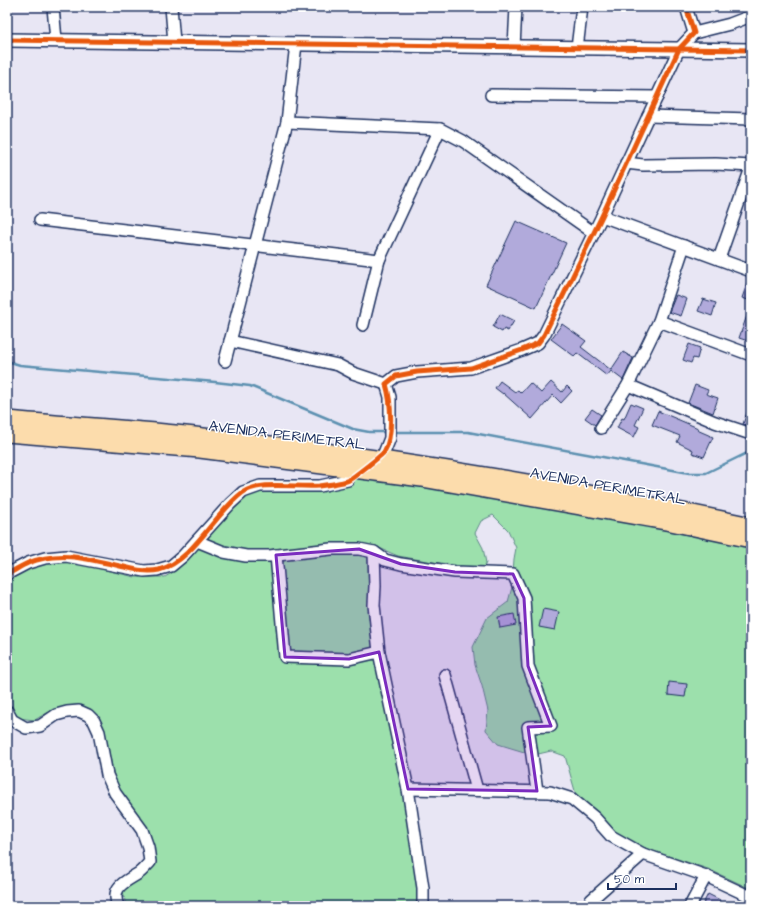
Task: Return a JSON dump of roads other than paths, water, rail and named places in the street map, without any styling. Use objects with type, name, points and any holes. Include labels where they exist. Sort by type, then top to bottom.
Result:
[{"type":"main road","name":"AVENIDA PERIMETRAL","points":[[7,420],[202,436],[416,465],[674,510],[751,526]]},
{"type":"main road","name":"AVENIDA PERIMETRAL","points":[[7,433],[200,449],[422,478],[671,522],[751,539]]},
{"type":"street","points":[[53,7],[56,40]]},
{"type":"street","points":[[171,7],[174,42]]},
{"type":"street","points":[[514,47],[516,7]]},
{"type":"street","points":[[577,48],[582,7]]},
{"type":"street","points":[[686,7],[694,33]]},
{"type":"street","points":[[386,384],[396,376],[417,372],[471,368],[522,350],[538,342],[544,335],[594,233],[679,49],[694,33],[730,24],[751,16]]},
{"type":"street","points":[[7,40],[751,50]]},
{"type":"street","points":[[225,361],[288,122],[296,44]]},
{"type":"street","points":[[492,95],[657,97]]},
{"type":"street","points":[[648,116],[751,119]]},
{"type":"street","points":[[288,122],[440,129],[463,141],[594,233]]},
{"type":"street","points":[[363,325],[379,260],[440,129]]},
{"type":"street","points":[[626,163],[643,165],[716,164],[751,167],[719,259]]},
{"type":"street","points":[[602,216],[751,270]]},
{"type":"street","points":[[40,220],[379,260]]},
{"type":"street","points":[[602,428],[628,385],[659,321],[684,246]]},
{"type":"street","points":[[659,321],[751,355]]},
{"type":"street","points":[[230,341],[338,365],[353,373],[386,384]]},
{"type":"street","points":[[384,453],[390,438],[390,397],[386,384]]},
{"type":"street","points":[[628,385],[715,422],[751,434]]},
{"type":"street","points":[[7,574],[28,563],[45,558],[66,556],[144,571],[157,570],[171,566],[183,556],[230,504],[243,492],[260,486],[320,486],[348,480]]},
{"type":"street","points":[[198,540],[224,552],[246,556],[276,555],[331,549],[358,549],[374,552],[385,560],[401,564],[455,572],[513,574],[524,598],[528,666],[551,726],[528,727],[537,792]]},
{"type":"street","points":[[374,552],[374,605],[379,652],[408,789],[423,888],[423,906]]},
{"type":"street","points":[[276,555],[285,657],[349,659],[379,652]]},
{"type":"street","points":[[445,675],[477,790]]},
{"type":"street","points":[[7,712],[12,720],[26,728],[40,726],[56,715],[78,711],[88,715],[94,721],[99,732],[107,775],[115,793],[142,830],[148,847],[150,862],[140,872],[119,886],[116,896],[118,906]]},
{"type":"street","points":[[408,789],[550,792],[572,799],[594,818],[611,836],[643,854],[706,876],[751,897]]},
{"type":"street","points":[[590,904],[643,854]]},
{"type":"street","points":[[690,906],[706,876]]},
{"type":"waterway","points":[[7,361],[20,365],[250,386],[353,429],[369,432],[386,432]]},
{"type":"waterway","points":[[393,432],[468,432],[689,473],[706,473],[751,451]]}]
